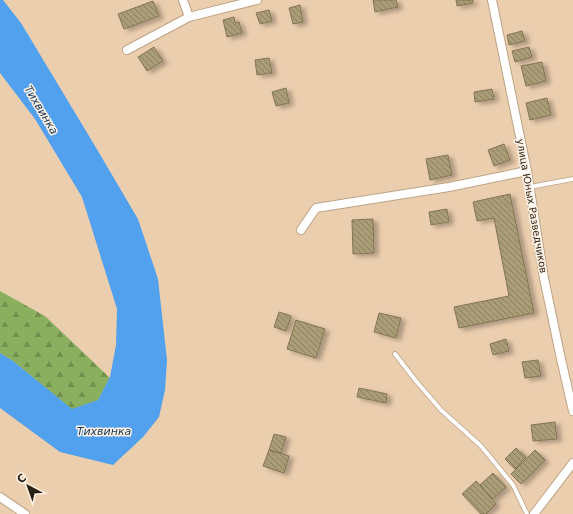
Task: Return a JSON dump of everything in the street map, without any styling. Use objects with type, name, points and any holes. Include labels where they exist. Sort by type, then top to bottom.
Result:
[{"type":"street","points":[[183,0],[189,17]]},
{"type":"street","points":[[127,50],[189,17],[257,0]]},
{"type":"street","name":"улица Юных Разведчиков","points":[[492,0],[530,187],[544,278],[573,411]]},
{"type":"street","points":[[301,230],[316,208],[449,187],[527,171]]},
{"type":"street","points":[[534,514],[573,463]]},
{"type":"street","points":[[0,497],[26,514]]},
{"type":"lane","points":[[530,187],[573,179]]},
{"type":"lane","points":[[395,354],[441,410],[481,446],[513,485],[526,514]]},
{"type":"green space","points":[[0,291],[45,316],[110,378],[98,400],[72,410],[13,361],[0,353]]},
{"type":"water","name":"Тихвинка","points":[[0,0],[3,0],[21,23],[138,219],[158,279],[167,360],[165,390],[159,417],[143,437],[113,465],[60,452],[0,408],[0,353],[13,361],[72,409],[98,400],[110,377],[116,345],[117,309],[82,197],[35,119],[0,73]]},
{"type":"building","points":[[373,0],[396,0],[398,7],[375,12]]},
{"type":"building","points":[[456,0],[473,0],[473,3],[457,6]]},
{"type":"building","points":[[153,1],[159,16],[124,29],[118,14]]},
{"type":"building","points":[[300,5],[303,22],[293,24],[289,8]]},
{"type":"building","points":[[269,10],[272,21],[260,24],[256,13]]},
{"type":"building","points":[[234,17],[235,23],[239,22],[242,33],[227,37],[223,20]]},
{"type":"building","points":[[522,31],[525,41],[509,45],[507,35]]},
{"type":"building","points":[[154,47],[163,61],[147,71],[138,57]]},
{"type":"building","points":[[529,47],[532,57],[515,62],[512,51]]},
{"type":"building","points":[[269,58],[272,73],[257,75],[255,60]]},
{"type":"building","points":[[542,62],[546,81],[526,86],[521,66]]},
{"type":"building","points":[[286,88],[289,103],[276,106],[272,92]]},
{"type":"building","points":[[492,89],[494,99],[475,102],[474,92]]},
{"type":"building","points":[[547,98],[551,115],[530,120],[526,103]]},
{"type":"building","points":[[504,144],[510,160],[494,166],[488,150]]},
{"type":"building","points":[[448,155],[452,175],[430,180],[426,159]]},
{"type":"building","points":[[510,194],[534,313],[459,328],[454,307],[509,296],[494,218],[477,221],[473,202]]},
{"type":"building","points":[[447,209],[449,222],[431,225],[429,212]]},
{"type":"building","points":[[373,219],[374,253],[353,254],[352,220]]},
{"type":"building","points":[[279,312],[291,316],[286,331],[274,327]]},
{"type":"building","points":[[379,313],[401,318],[396,338],[374,332]]},
{"type":"building","points":[[296,320],[325,329],[316,358],[287,349]]},
{"type":"building","points":[[506,339],[509,351],[493,355],[490,344]]},
{"type":"building","points":[[538,360],[541,376],[525,378],[522,362]]},
{"type":"building","points":[[359,388],[387,394],[386,403],[357,397]]},
{"type":"building","points":[[555,422],[557,439],[533,441],[531,425]]},
{"type":"building","points":[[274,434],[286,437],[281,453],[269,450]]},
{"type":"building","points":[[516,448],[526,457],[515,469],[505,459]]},
{"type":"building","points":[[269,450],[289,456],[284,473],[263,466]]},
{"type":"building","points":[[535,450],[545,460],[521,484],[511,474]]},
{"type":"building","points":[[493,473],[506,487],[493,499],[480,485]]},
{"type":"building","points":[[476,481],[496,504],[486,514],[481,514],[462,494]]}]
